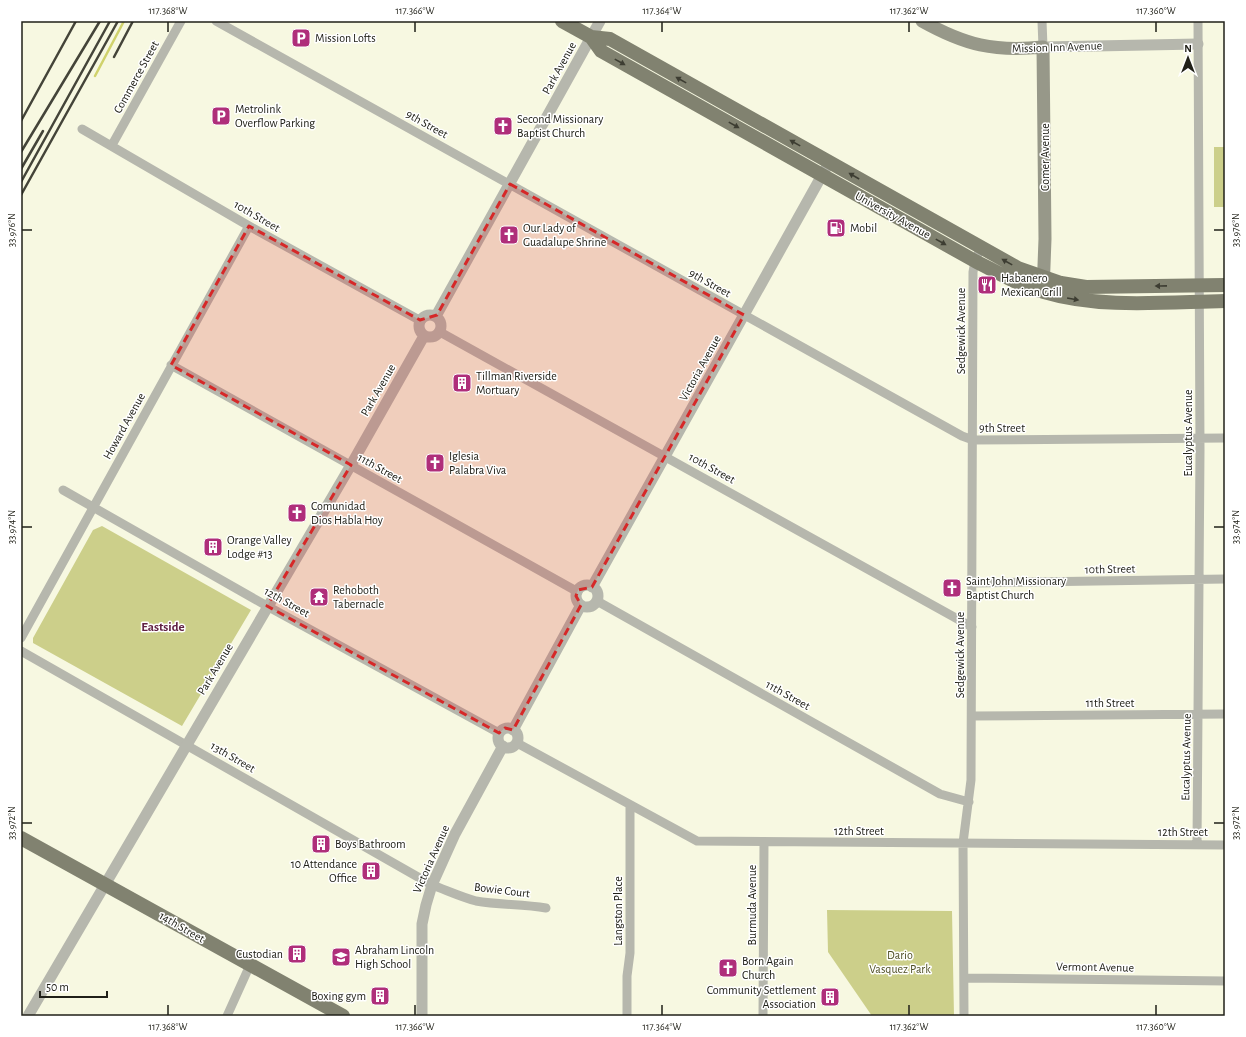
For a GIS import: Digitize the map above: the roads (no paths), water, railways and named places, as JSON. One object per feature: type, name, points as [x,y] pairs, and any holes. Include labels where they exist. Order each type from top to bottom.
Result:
[{"type":"main road","name":"University Avenue","points":[[562,21],[591,37],[610,40],[1018,268],[1044,278],[1086,286],[1225,285]]},
{"type":"main road","name":"Mission Inn Avenue","points":[[922,21],[949,36],[987,47],[1043,47]]},
{"type":"main road","name":"University Avenue","points":[[591,37],[601,51],[975,261],[1018,283],[1042,292],[1080,300],[1105,302],[1225,301]]},
{"type":"main road","name":"Comer Avenue","points":[[1042,292],[1044,278],[1045,180],[1043,47]]},
{"type":"main road","name":"14th Street","points":[[21,838],[105,883],[343,1016]]},
{"type":"street","name":"Commerce Street","points":[[112,145],[181,21]]},
{"type":"street","name":"9th Street","points":[[216,21],[955,432],[973,440],[1225,438]]},
{"type":"street","name":"Park Avenue","points":[[436,316],[600,21]]},
{"type":"street","name":"Comer Avenue","points":[[1042,21],[1043,47]]},
{"type":"street","name":"Eucalyptus Avenue","points":[[1197,844],[1200,439],[1198,21]]},
{"type":"street","name":"Mission Inn Avenue","points":[[1043,47],[1198,44]]},
{"type":"street","name":"10th Street","points":[[82,129],[112,145],[249,226],[421,321]]},
{"type":"street","name":"Victoria Avenue","points":[[592,587],[829,162]]},
{"type":"street","name":"Howard Avenue","points":[[21,638],[249,226]]},
{"type":"street","name":"Sedgewick Avenue","points":[[964,1016],[963,843],[969,802],[972,716],[973,280],[975,261],[980,247]]},
{"type":"street","points":[[428,315],[436,316],[441,324],[440,332],[434,336],[424,336],[420,329],[421,321],[428,315]]},
{"type":"street","name":"10th Street","points":[[440,332],[972,627]]},
{"type":"street","name":"Park Avenue","points":[[28,1016],[186,744],[351,465],[424,336]]},
{"type":"street","name":"11th Street","points":[[171,365],[578,592]]},
{"type":"street","name":"12th Street","points":[[63,490],[267,606],[499,733]]},
{"type":"street","name":"10th Street","points":[[972,583],[1225,579]]},
{"type":"street","points":[[584,586],[592,587],[598,594],[597,602],[588,607],[581,605],[577,600],[578,592],[584,586]]},
{"type":"street","name":"11th Street","points":[[597,602],[940,794],[969,802]]},
{"type":"street","points":[[513,730],[581,605]]},
{"type":"street","name":"13th Street","points":[[21,651],[432,885]]},
{"type":"street","name":"11th Street","points":[[972,716],[1225,714]]},
{"type":"street","points":[[505,728],[513,730],[517,734],[517,743],[511,748],[503,746],[498,740],[499,733],[505,728]]},
{"type":"street","name":"12th Street","points":[[517,743],[697,841],[1225,845]]},
{"type":"street","name":"Victoria Avenue","points":[[422,1016],[422,924],[432,885],[455,834],[503,746]]},
{"type":"street","name":"Langston Place","points":[[627,1016],[627,976],[630,953],[630,805]]},
{"type":"street","name":"Burmuda Avenue","points":[[763,1016],[764,842]]},
{"type":"street","name":"Bowie Court","points":[[432,885],[475,900],[495,903],[522,904],[546,908]]},
{"type":"street","points":[[227,1016],[250,965]]},
{"type":"street","name":"Vermont Avenue","points":[[964,978],[1225,981]]},
{"type":"waterway","points":[[95,76],[124,21]]},
{"type":"railway","points":[[21,121],[76,21]]},
{"type":"railway","points":[[21,152],[100,21]]},
{"type":"railway","points":[[21,182],[110,21]]},
{"type":"railway","points":[[21,195],[118,21]]},
{"type":"railway","points":[[114,57],[133,21]]},
{"type":"railway","points":[[21,169],[43,131]]},
{"type":"place","name":"Mission Lofts","points":[[301,38]]},
{"type":"place","name":"Metrolink Overflow Parking","points":[[221,116]]},
{"type":"place","name":"Second Missionary Baptist Church","points":[[503,126]]},
{"type":"place","name":"Mobil","points":[[836,228]]},
{"type":"place","name":"Our Lady of Guadalupe Shrine","points":[[509,235]]},
{"type":"place","name":"Habanero Mexican Grill","points":[[987,285]]},
{"type":"place","name":"Tillman Riverside Mortuary","points":[[462,383]]},
{"type":"place","name":"Iglesia Palabra Viva","points":[[435,463]]},
{"type":"place","name":"Comunidad Dios Habla Hoy","points":[[297,513]]},
{"type":"place","name":"Orange Valley Lodge #13","points":[[213,547]]},
{"type":"place","name":"Saint John Missionary Baptist Church","points":[[952,588]]},
{"type":"place","name":"Rehoboth Tabernacle","points":[[319,597]]},
{"type":"place","name":"Boys Bathroom","points":[[321,844]]},
{"type":"place","name":"10 Attendance Office","points":[[371,871]]},
{"type":"place","name":"Custodian","points":[[297,954]]},
{"type":"place","name":"Abraham Lincoln High School","points":[[341,957]]},
{"type":"place","name":"Born Again Church","points":[[728,968]]},
{"type":"place","name":"Boxing gym","points":[[380,996]]},
{"type":"place","name":"Community Settlement Association","points":[[830,997]]},
{"type":"district","name":"Eastside","points":[[163,627]]},
{"type":"park label","name":"Dario Vasquez Park","points":[[900,962]]}]
